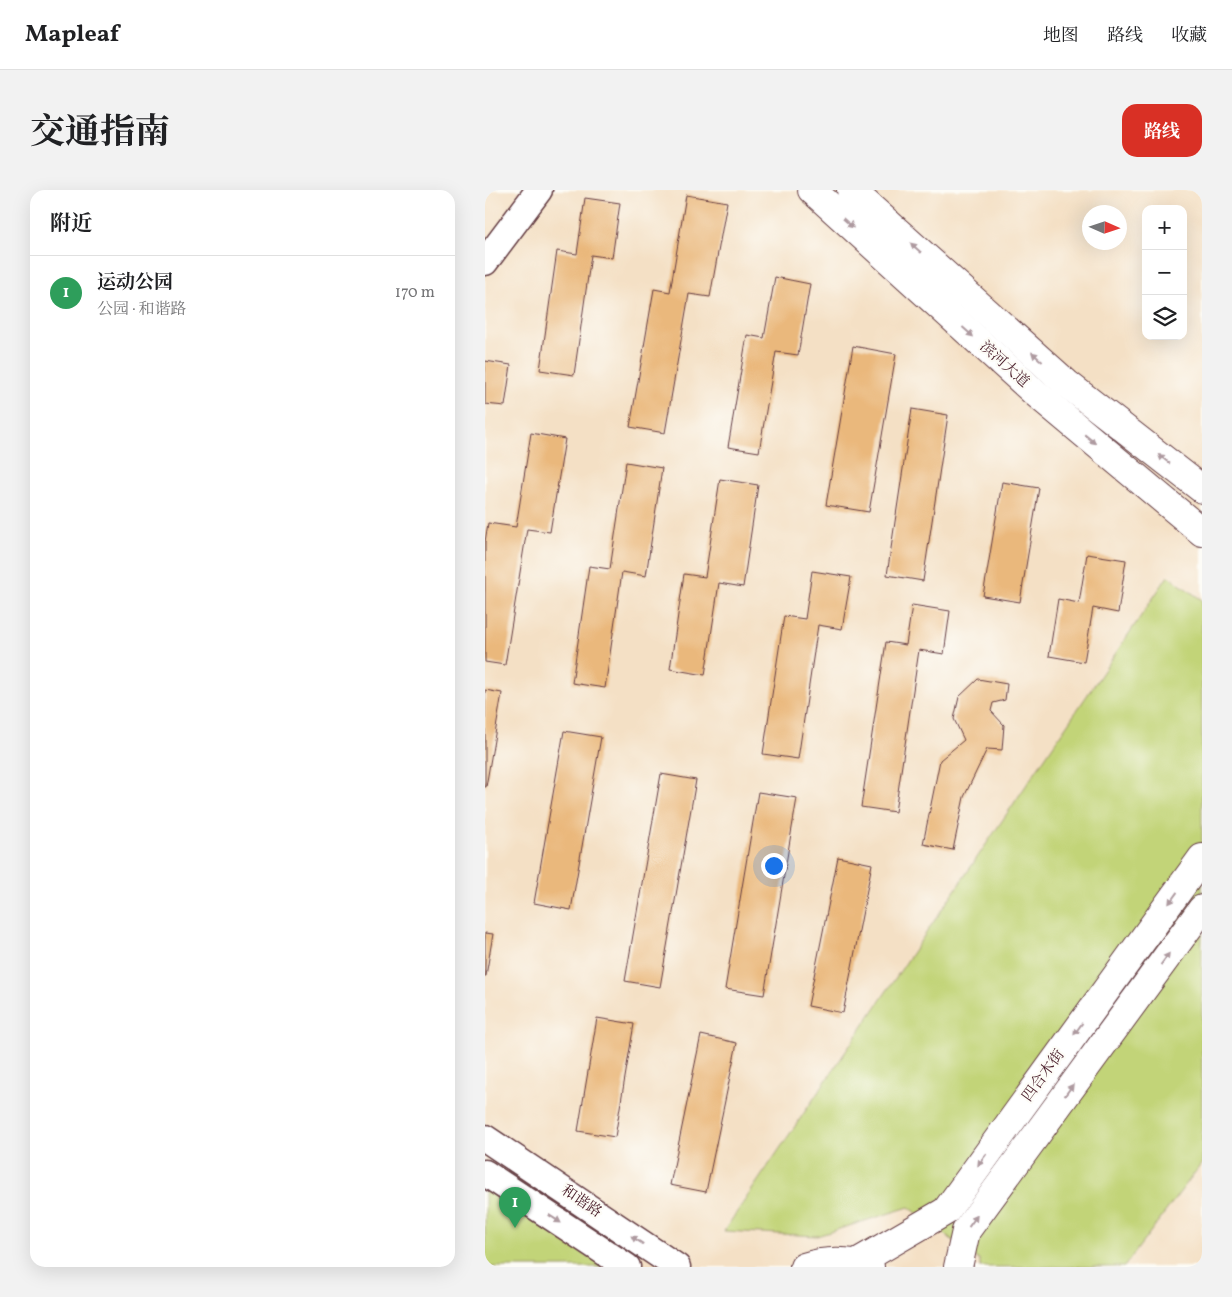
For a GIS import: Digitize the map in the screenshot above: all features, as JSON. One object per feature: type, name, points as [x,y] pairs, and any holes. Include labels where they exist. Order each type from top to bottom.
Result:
[{"type":"main road","name":"滨河大道","points":[[812,190],[1032,390],[1202,532]]},
{"type":"main road","name":"滨河大道","points":[[851,190],[1066,383],[1202,488]]},
{"type":"main road","name":"四合木街","points":[[864,1265],[945,1211],[1202,858]]},
{"type":"main road","name":"四合木街","points":[[958,1267],[966,1231],[1202,909]]},
{"type":"main road","points":[[804,1267],[817,1262],[864,1265]]},
{"type":"street","points":[[485,262],[539,190]]},
{"type":"street","name":"和谐路","points":[[485,1138],[677,1267]]},
{"type":"street","name":"和谐路","points":[[485,1173],[627,1267]]},
{"type":"green space","points":[[1168,576],[1202,600],[1202,1163],[1124,1267],[980,1267],[980,1261],[909,1207],[817,1236],[724,1231]]},
{"type":"green space","points":[[485,1189],[604,1267],[485,1267]]},
{"type":"building","points":[[686,195],[727,202],[710,297],[689,294],[665,433],[630,427],[654,289],[670,292]]},
{"type":"building","points":[[585,198],[620,203],[612,258],[591,255],[574,375],[540,370],[557,251],[577,254]]},
{"type":"building","points":[[775,277],[810,284],[798,355],[776,352],[759,452],[728,447],[747,335],[764,338]]},
{"type":"building","points":[[853,346],[896,354],[869,512],[826,505]]},
{"type":"building","points":[[485,361],[511,365],[505,406],[485,404]]},
{"type":"building","points":[[912,409],[948,415],[923,581],[887,575]]},
{"type":"building","points":[[531,433],[565,439],[550,532],[527,529],[505,665],[485,662],[485,542],[488,523],[516,527]]},
{"type":"building","points":[[626,462],[662,468],[646,576],[622,572],[605,688],[572,683],[589,566],[610,569]]},
{"type":"building","points":[[720,479],[758,485],[743,587],[719,583],[705,675],[670,669],[684,574],[705,577]]},
{"type":"building","points":[[1002,482],[1039,488],[1020,602],[983,596]]},
{"type":"building","points":[[1087,554],[1126,560],[1118,613],[1093,608],[1084,662],[1049,656],[1058,599],[1079,603]]},
{"type":"building","points":[[812,571],[851,577],[842,629],[818,625],[798,759],[763,754],[784,616],[805,619]]},
{"type":"building","points":[[912,605],[950,611],[944,654],[919,650],[895,812],[861,807],[886,642],[906,645]]},
{"type":"building","points":[[978,679],[1007,684],[1005,700],[993,703],[991,711],[1004,725],[1002,750],[987,749],[964,797],[953,850],[923,844],[940,760],[964,740],[954,719],[959,697]]},
{"type":"building","points":[[485,690],[502,693],[486,787],[485,787]]},
{"type":"building","points":[[564,731],[601,737],[571,910],[534,903]]},
{"type":"building","points":[[661,774],[696,780],[660,987],[625,981]]},
{"type":"building","points":[[758,792],[797,798],[764,995],[725,989]]},
{"type":"building","points":[[838,857],[872,864],[843,1013],[808,1006]]},
{"type":"building","points":[[485,933],[493,934],[486,976],[485,976]]},
{"type":"building","points":[[597,1018],[634,1024],[615,1137],[578,1131]]},
{"type":"building","points":[[701,1035],[737,1043],[706,1192],[670,1185]]},
{"type":"place","name":"运动公园","points":[[515,1228]]}]
